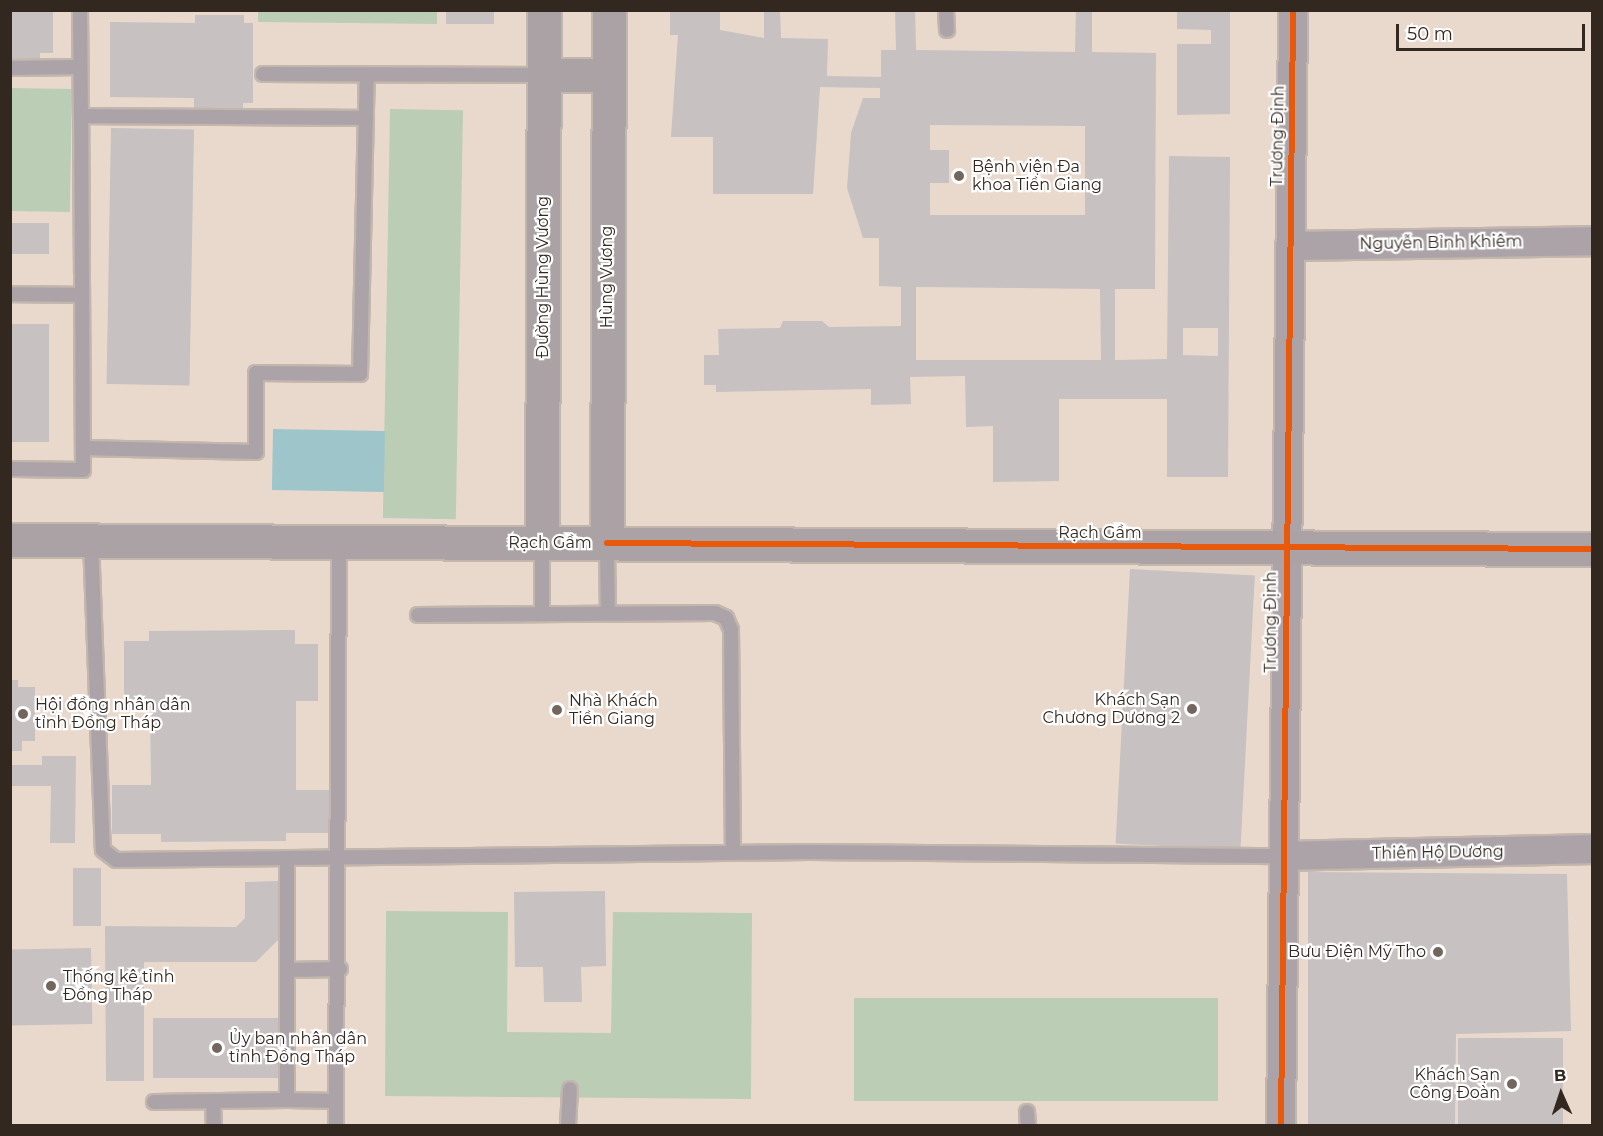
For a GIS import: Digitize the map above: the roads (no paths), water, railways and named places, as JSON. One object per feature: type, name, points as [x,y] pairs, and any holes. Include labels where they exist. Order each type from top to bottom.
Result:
[{"type":"main road","name":"Đường Hùng Vương","points":[[542,543],[544,10]]},
{"type":"main road","name":"Hùng Vương","points":[[607,543],[609,10]]},
{"type":"main road","points":[[544,75],[609,75]]},
{"type":"main road","name":"Rạch Gầm","points":[[10,540],[1593,549]]},
{"type":"street","name":"Trương Định","points":[[1281,1125],[1285,548],[1293,10]]},
{"type":"street","name":"Nguyễn Bỉnh Khiêm","points":[[1290,246],[1593,242]]},
{"type":"street","name":"Thiên Hộ Dương","points":[[1283,856],[1593,849]]},
{"type":"lane","points":[[13,469],[83,470],[80,10]]},
{"type":"lane","points":[[946,10],[947,30]]},
{"type":"lane","points":[[10,68],[80,68]]},
{"type":"lane","points":[[263,74],[544,75]]},
{"type":"lane","points":[[83,448],[256,452],[256,373],[360,374],[367,75]]},
{"type":"lane","points":[[81,116],[366,118]]},
{"type":"lane","points":[[10,294],[82,295]]},
{"type":"lane","points":[[91,541],[106,856],[339,858],[733,853],[1283,856]]},
{"type":"lane","points":[[336,1125],[340,969],[339,542]]},
{"type":"lane","points":[[542,543],[542,614]]},
{"type":"lane","points":[[607,543],[608,614]]},
{"type":"lane","points":[[418,615],[715,613],[726,618],[730,630],[733,853]]},
{"type":"lane","points":[[287,858],[287,1100]]},
{"type":"lane","points":[[288,970],[340,969]]},
{"type":"lane","points":[[568,1125],[570,1089]]},
{"type":"lane","points":[[213,1101],[214,1125]]},
{"type":"lane","points":[[154,1102],[336,1101]]},
{"type":"water","points":[[273,429],[385,431],[384,492],[272,490]]},
{"type":"place","name":"Bệnh viện Đa khoa Tiền Giang","points":[[959,176]]},
{"type":"place","name":"Khách Sạn Chương Dương 2","points":[[1192,709]]},
{"type":"place","name":"Nhà Khách Tiền Giang","points":[[557,710]]},
{"type":"place","name":"Hội đồng nhân dân tỉnh Đồng Tháp","points":[[23,714]]},
{"type":"place","name":"Bưu Điện Mỹ Tho","points":[[1438,952]]},
{"type":"place","name":"Thống kê tỉnh Đồng Tháp","points":[[51,986]]},
{"type":"place","name":"Ủy ban nhân dân tỉnh Đồng Tháp","points":[[217,1048]]},
{"type":"place","name":"Khách Sạn Công Đoàn","points":[[1512,1084]]}]
